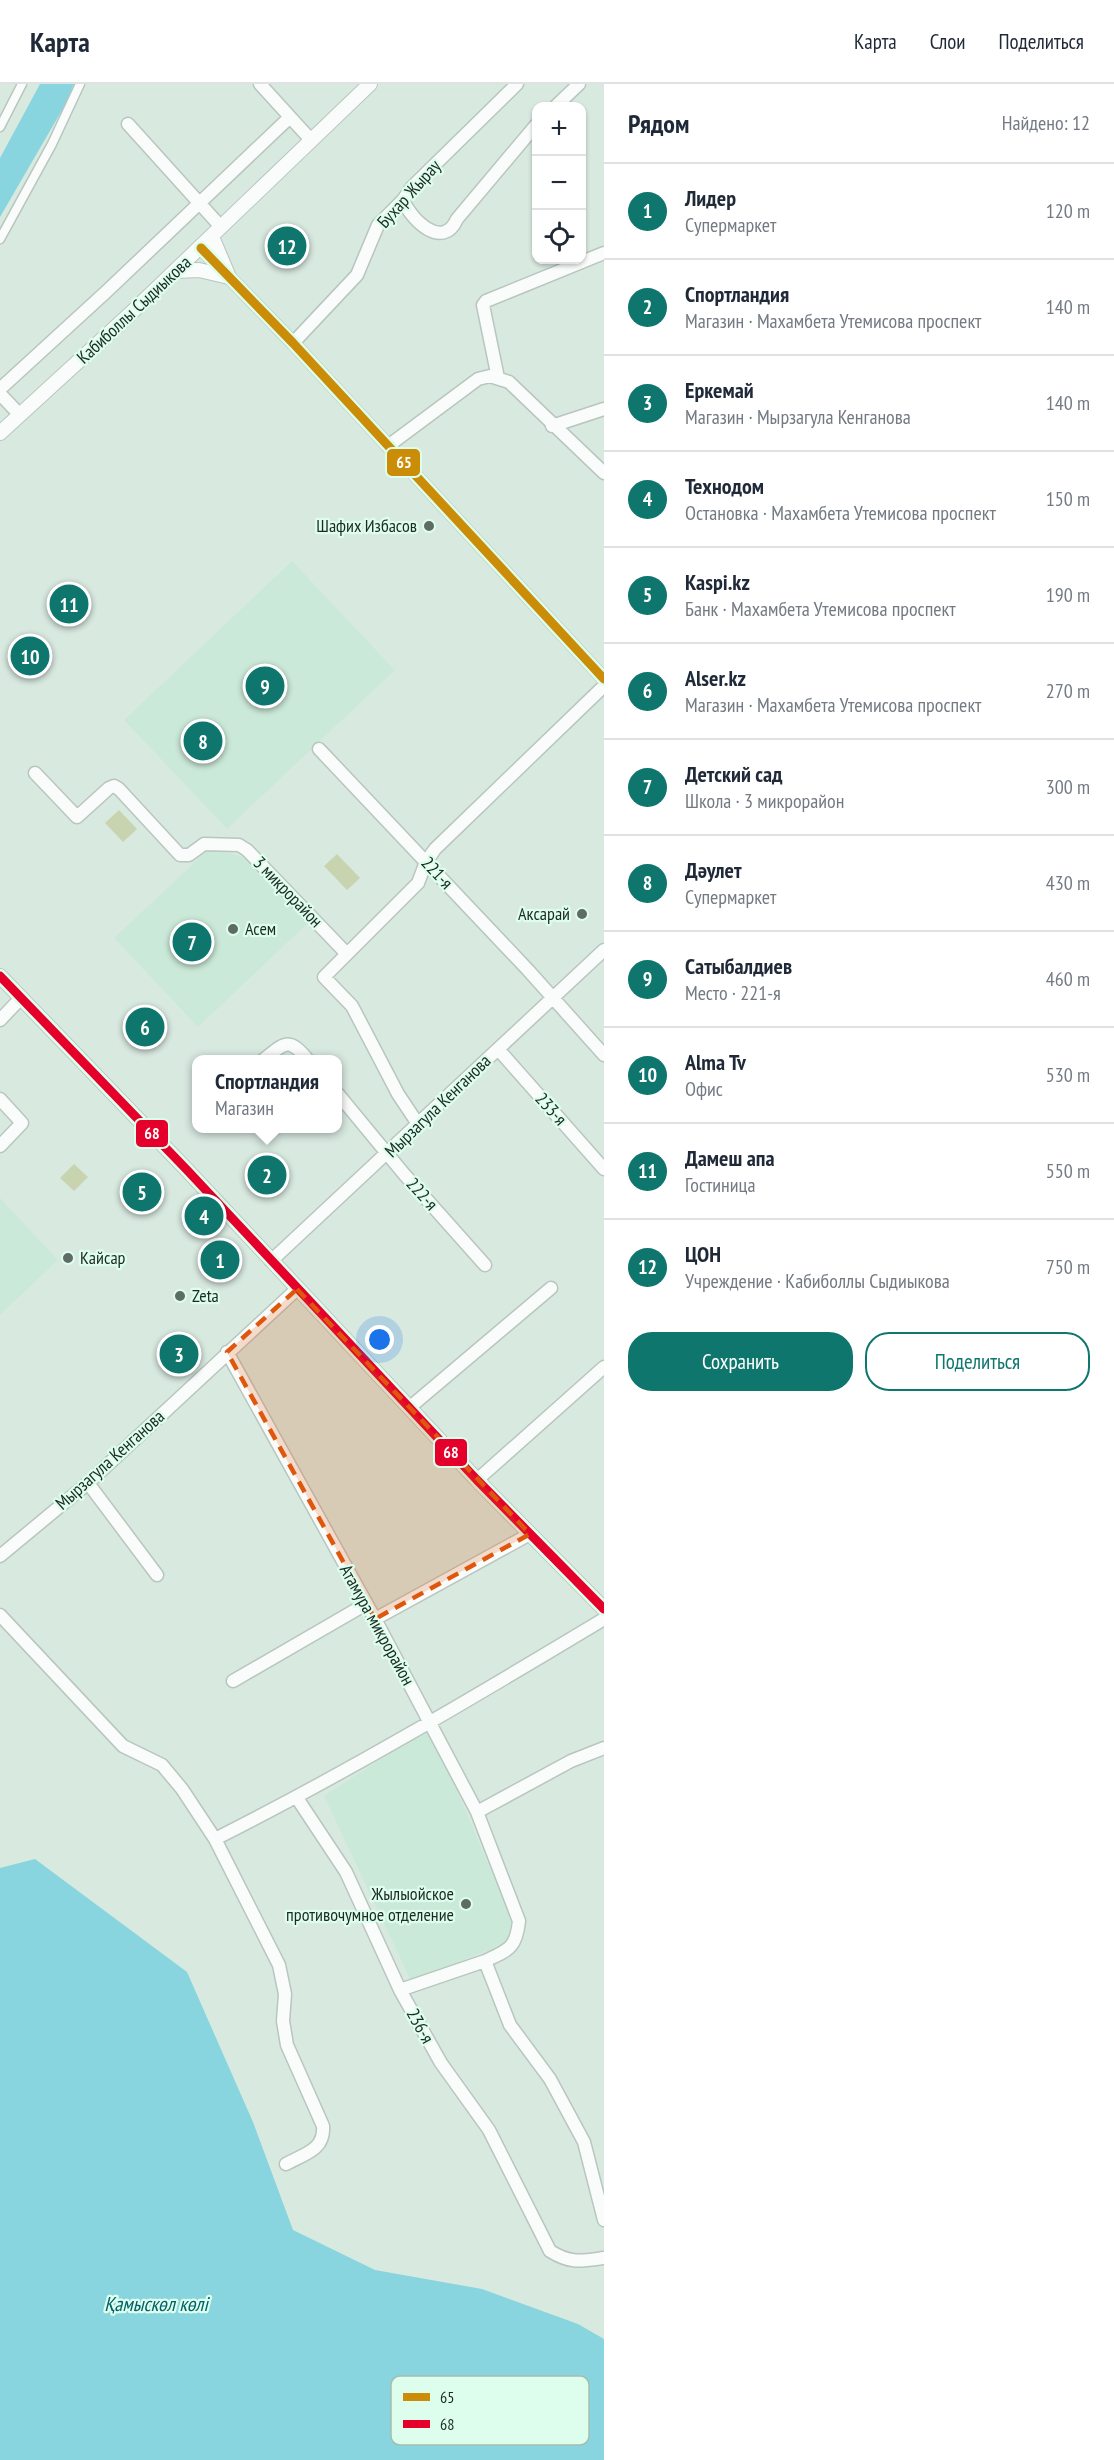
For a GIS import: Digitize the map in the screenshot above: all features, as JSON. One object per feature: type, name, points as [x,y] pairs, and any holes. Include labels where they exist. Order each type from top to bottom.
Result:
[{"type":"street","points":[[0,127],[22,84]]},
{"type":"street","points":[[0,239],[52,144],[80,84]]},
{"type":"street","points":[[260,84],[311,140]]},
{"type":"street","name":"Кабиболлы Сыдиыкова","points":[[0,433],[201,248],[369,84]]},
{"type":"street","name":"Бухар Жырау","points":[[293,343],[357,274],[378,225],[517,84]]},
{"type":"street","points":[[560,102],[579,84]]},
{"type":"street","points":[[0,388],[107,291],[290,117]]},
{"type":"street","points":[[128,124],[199,202],[217,232],[229,277]]},
{"type":"street","points":[[403,200],[405,206],[428,231],[439,234],[446,232],[453,227],[457,219],[532,131]]},
{"type":"street","points":[[201,248],[293,343],[604,679]]},
{"type":"street","points":[[498,378],[483,305],[486,301],[604,253]]},
{"type":"street","points":[[176,271],[200,270],[229,277]]},
{"type":"street","points":[[388,446],[478,379],[490,376],[509,382],[552,426],[604,473]]},
{"type":"street","points":[[0,394],[20,416]]},
{"type":"street","points":[[552,426],[604,409]]},
{"type":"street","points":[[418,1124],[398,1094],[352,1006],[324,977],[418,883],[426,862],[435,849],[604,686]]},
{"type":"street","name":"221-я","points":[[319,749],[604,1055]]},
{"type":"street","name":"3 микрорайон","points":[[35,772],[77,817],[114,786],[180,855],[189,855],[204,844],[239,845],[247,850],[346,953]]},
{"type":"street","name":"Мырзагула Кенганова","points":[[271,1261],[604,950]]},
{"type":"street","points":[[0,976],[187,1170],[477,1480],[604,1609]]},
{"type":"street","points":[[0,1020],[21,998]]},
{"type":"street","points":[[268,1055],[283,1044],[290,1043],[298,1047],[305,1055]]},
{"type":"street","name":"233-я","points":[[498,1049],[604,1169]]},
{"type":"street","points":[[0,1099],[22,1123],[4,1142]]},
{"type":"street","name":"222-я","points":[[342,1099],[404,1174],[485,1265]]},
{"type":"street","points":[[409,1408],[551,1288]]},
{"type":"street","name":"Мырзагула Кенганова","points":[[0,1556],[87,1483],[297,1289]]},
{"type":"street","name":"Атамура микрорайон","points":[[227,1352],[375,1619],[477,1812],[519,1922],[518,1938],[508,1950],[485,1961]]},
{"type":"street","points":[[477,1480],[602,1374]]},
{"type":"street","points":[[87,1483],[157,1575]]},
{"type":"street","points":[[375,1619],[530,1534]]},
{"type":"street","points":[[232,1681],[366,1604]]},
{"type":"street","points":[[0,1615],[123,1746],[162,1766],[182,1789],[215,1839],[279,1965],[285,1994],[283,2021],[287,2045],[323,2126],[324,2137],[319,2146],[286,2164]]},
{"type":"street","points":[[215,1839],[297,1798],[431,1723],[604,1619]]},
{"type":"street","points":[[477,1812],[571,1761],[604,1748]]},
{"type":"street","name":"236-я","points":[[297,1798],[346,1872],[400,1990],[441,2063],[489,2130],[550,2251],[563,2259],[575,2262],[604,2258]]},
{"type":"street","points":[[400,1990],[485,1961],[510,2025],[550,2079],[584,2142],[604,2220]]},
{"type":"highlighted area","points":[[297,1289],[530,1534],[375,1619],[227,1352]]},
{"type":"shaded area","points":[[292,561],[395,670],[227,829],[124,720]]},
{"type":"shaded area","points":[[119,810],[137,829],[123,842],[105,823]]},
{"type":"shaded area","points":[[210,848],[247,858],[308,923],[198,1027],[114,938]]},
{"type":"shaded area","points":[[337,854],[360,878],[347,890],[324,866]]},
{"type":"shaded area","points":[[74,1164],[88,1177],[74,1191],[60,1178]]},
{"type":"shaded area","points":[[0,1198],[58,1260],[0,1315]]},
{"type":"shaded area","points":[[430,1727],[512,1920],[506,1943],[411,1981],[324,1796]]},
{"type":"water","points":[[40,84],[74,84],[65,105],[0,217],[0,158]]},
{"type":"water","name":"Қамыскөл көлі","points":[[35,1859],[187,1972],[253,2122],[293,2230],[375,2270],[482,2289],[578,2324],[604,2339],[604,2460],[0,2460],[0,1868]]},
{"type":"transit line","name":"65","points":[[201,248],[293,343],[604,679]]},
{"type":"transit line","name":"68","points":[[0,976],[187,1170],[477,1480],[604,1609]]},
{"type":"place","name":"ЦОН","points":[[287,246]]},
{"type":"place","name":"Шафих Избасов","points":[[429,526]]},
{"type":"place","name":"Дамеш апа","points":[[69,604]]},
{"type":"place","name":"Alma Tv","points":[[30,656]]},
{"type":"place","name":"Сатыбалдиев","points":[[265,686]]},
{"type":"place","name":"Дәулет","points":[[203,741]]},
{"type":"place","name":"Аксарай","points":[[582,914]]},
{"type":"place","name":"Асем","points":[[233,929]]},
{"type":"place","name":"Детский сад","points":[[192,942]]},
{"type":"place","name":"Alser.kz","points":[[145,1027]]},
{"type":"place","name":"Спортландия","points":[[267,1175]]},
{"type":"place","name":"Kaspi.kz","points":[[142,1192]]},
{"type":"place","name":"Технодом","points":[[204,1216]]},
{"type":"place","name":"Кайсар","points":[[68,1258]]},
{"type":"place","name":"Лидер","points":[[220,1260]]},
{"type":"place","name":"Zeta","points":[[180,1296]]},
{"type":"place","name":"Еркемай","points":[[179,1354]]},
{"type":"place","name":"Жылыойское противочумное отделение","points":[[466,1904]]}]
